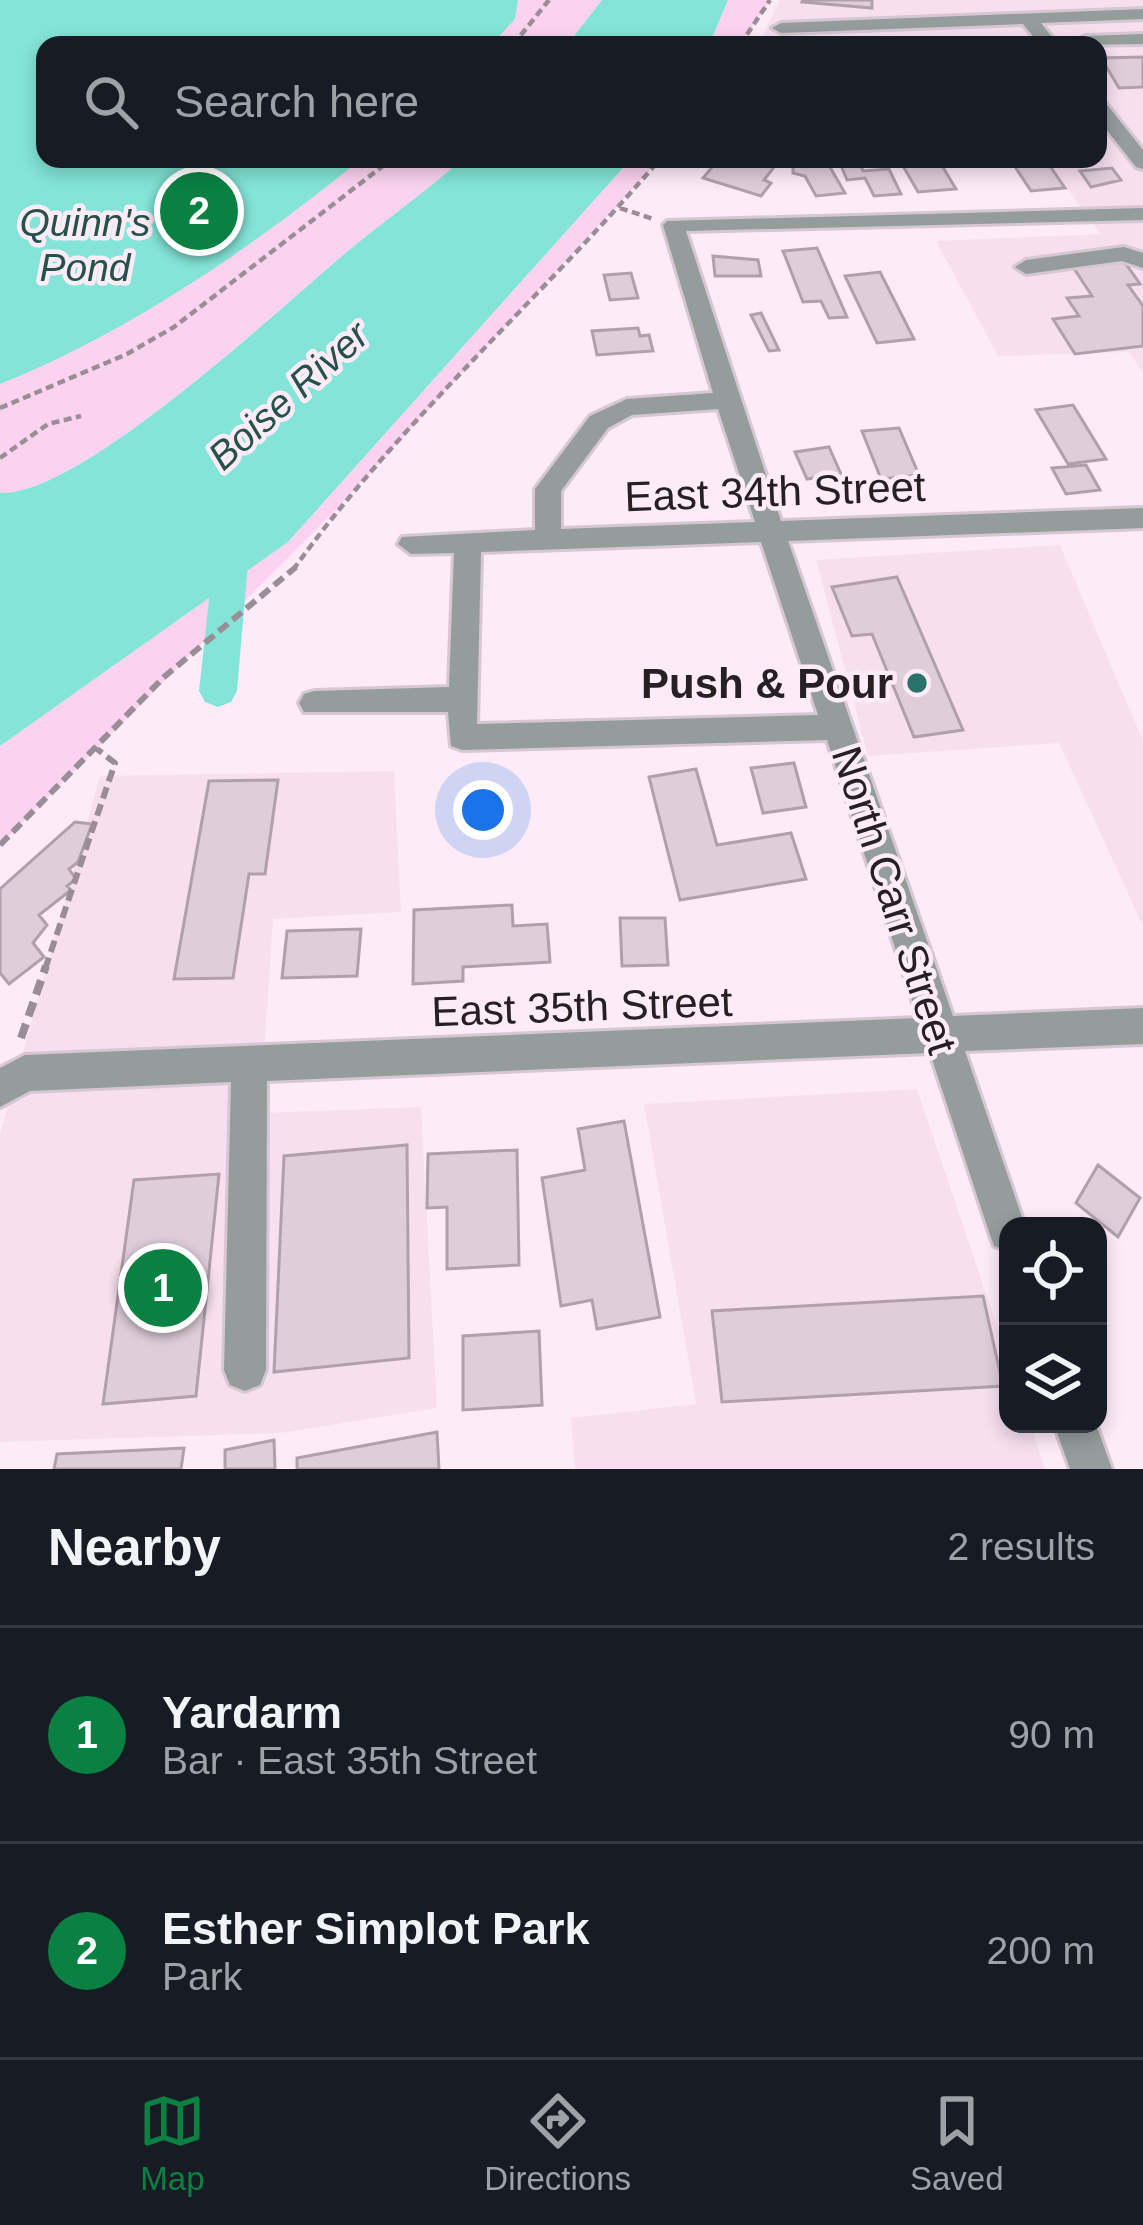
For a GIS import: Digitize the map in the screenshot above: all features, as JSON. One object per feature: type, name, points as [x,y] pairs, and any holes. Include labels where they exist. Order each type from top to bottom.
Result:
[{"type":"street","points":[[920,1],[920,24],[927,36]]},
{"type":"street","points":[[781,28],[1143,14]]},
{"type":"street","points":[[1026,16],[1042,36]]},
{"type":"street","points":[[1107,40],[1143,39]]},
{"type":"street","points":[[1107,117],[1143,163]]},
{"type":"street","name":"North Carr Street","points":[[1003,1217],[727,400],[674,225],[1143,214]]},
{"type":"street","points":[[1026,267],[1124,254],[1143,261]]},
{"type":"street","points":[[548,542],[548,489],[599,422],[627,407],[727,400]]},
{"type":"street","name":"East 34th Street","points":[[411,544],[1143,518]]},
{"type":"street","points":[[468,544],[462,737],[839,728]]},
{"type":"street","points":[[314,704],[463,699]]},
{"type":"street","name":"East 35th Street","points":[[13,1081],[249,1065],[1143,1026]]},
{"type":"street","points":[[245,1370],[249,1065]]},
{"type":"street","points":[[1079,1433],[1091,1469]]},
{"type":"path","points":[[520,36],[549,0]]},
{"type":"path","points":[[0,408],[127,354],[174,327],[380,168]]},
{"type":"path","points":[[0,845],[179,663],[259,604],[297,568],[345,498],[588,244],[652,168]]},
{"type":"path","points":[[0,458],[48,424],[81,416]]},
{"type":"path","points":[[13,1081],[19,1044],[115,764],[97,749]]},
{"type":"shaded area","name":"Quinn's Pond","points":[[0,0],[602,0],[574,36],[36,36],[36,168],[452,168],[128,433],[35,486],[0,493]]},
{"type":"shaded area","points":[[728,0],[770,0],[746,36],[713,36]]},
{"type":"shaded area","points":[[780,0],[1143,0],[1143,373],[1129,352],[998,356],[936,241],[1101,234],[1052,168],[1107,168],[1107,36],[762,36]]},
{"type":"shaded area","points":[[623,168],[652,168],[330,516],[0,845],[0,746],[288,542]]},
{"type":"shaded area","points":[[1060,545],[1143,741],[1143,926],[1059,743],[868,756],[816,560]]},
{"type":"shaded area","points":[[394,771],[401,912],[273,919],[260,1113],[421,1107],[437,1408],[280,1433],[0,1442],[0,1134],[100,776]]},
{"type":"shaded area","points":[[917,1089],[999,1332],[999,1433],[1033,1433],[1045,1469],[575,1469],[571,1418],[696,1404],[644,1104]]},
{"type":"water","name":"Quinn's Pond","points":[[0,0],[518,0],[515,19],[499,36],[36,36],[36,168],[350,168],[278,224],[142,314],[0,384]]},
{"type":"water","points":[[602,0],[728,0],[713,36],[574,36]]},
{"type":"water","name":"Boise River","points":[[452,168],[623,168],[288,542],[0,746],[0,493],[35,486],[128,433]]},
{"type":"building","points":[[803,0],[872,0],[872,8],[802,2]]},
{"type":"building","points":[[1143,57],[1143,87],[1119,88],[1107,68],[1107,58]]},
{"type":"building","points":[[711,168],[773,168],[764,180],[771,183],[761,196],[703,178]]},
{"type":"building","points":[[793,168],[830,168],[845,193],[816,196],[805,176],[793,173]]},
{"type":"building","points":[[842,168],[889,169],[901,194],[874,196],[865,178],[847,180]]},
{"type":"building","points":[[904,168],[943,168],[956,189],[918,192]]},
{"type":"building","points":[[1016,168],[1051,168],[1065,188],[1031,191]]},
{"type":"building","points":[[1112,168],[1121,180],[1091,187],[1080,171]]},
{"type":"building","points":[[817,248],[847,317],[829,318],[821,301],[803,302],[783,251]]},
{"type":"building","points":[[713,256],[758,260],[761,276],[715,276]]},
{"type":"building","points":[[1124,261],[1140,284],[1128,285],[1143,306],[1143,346],[1075,354],[1053,319],[1079,316],[1067,298],[1092,296],[1073,267]]},
{"type":"building","points":[[880,272],[914,339],[877,343],[845,276]]},
{"type":"building","points":[[631,273],[638,298],[610,300],[604,275]]},
{"type":"building","points":[[761,313],[779,350],[769,351],[751,315]]},
{"type":"building","points":[[638,328],[640,336],[649,335],[653,351],[597,355],[592,331]]},
{"type":"building","points":[[1073,405],[1106,459],[1068,464],[1036,410]]},
{"type":"building","points":[[899,428],[919,475],[881,479],[862,431]]},
{"type":"building","points":[[829,447],[841,474],[807,479],[795,452]]},
{"type":"building","points":[[1086,465],[1100,490],[1066,494],[1052,468]]},
{"type":"building","name":"Push & Pour","points":[[897,577],[963,730],[914,737],[872,634],[852,636],[832,587]]},
{"type":"building","points":[[794,763],[806,807],[763,813],[751,768]]},
{"type":"building","points":[[696,769],[717,845],[791,833],[806,879],[680,900],[649,777]]},
{"type":"building","points":[[278,780],[265,874],[249,874],[233,978],[174,979],[209,781]]},
{"type":"building","points":[[75,822],[92,824],[78,862],[69,869],[76,879],[67,886],[71,890],[39,915],[47,925],[33,943],[44,957],[9,984],[0,973],[0,889]]},
{"type":"building","points":[[512,905],[513,926],[547,924],[550,962],[463,967],[463,981],[413,984],[414,910]]},
{"type":"building","points":[[620,918],[665,918],[668,965],[622,966]]},
{"type":"building","points":[[361,929],[357,976],[282,978],[287,931]]},
{"type":"building","points":[[624,1121],[660,1317],[597,1329],[592,1300],[561,1306],[542,1178],[585,1170],[578,1129]]},
{"type":"building","points":[[407,1145],[409,1358],[274,1372],[284,1156]]},
{"type":"building","points":[[517,1150],[519,1265],[447,1269],[447,1207],[427,1208],[428,1154]]},
{"type":"building","points":[[1098,1165],[1140,1198],[1118,1237],[1107,1228],[1107,1217],[1093,1217],[1076,1203]]},
{"type":"building","points":[[219,1174],[196,1396],[103,1404],[134,1180]]},
{"type":"building","points":[[983,1296],[999,1386],[722,1402],[712,1311]]},
{"type":"building","points":[[539,1331],[542,1405],[463,1410],[463,1336]]},
{"type":"building","points":[[437,1432],[439,1469],[297,1469],[297,1458]]},
{"type":"building","points":[[274,1440],[275,1469],[225,1469],[225,1450]]},
{"type":"building","points":[[184,1448],[181,1469],[54,1469],[57,1454]]},
{"type":"waterway","points":[[218,691],[232,551],[219,535]]},
{"type":"place","name":"Esther Simplot Park","points":[[199,211]]},
{"type":"place","name":"Push & Pour","points":[[917,683]]},
{"type":"place","name":"Yardarm","points":[[163,1288]]}]
